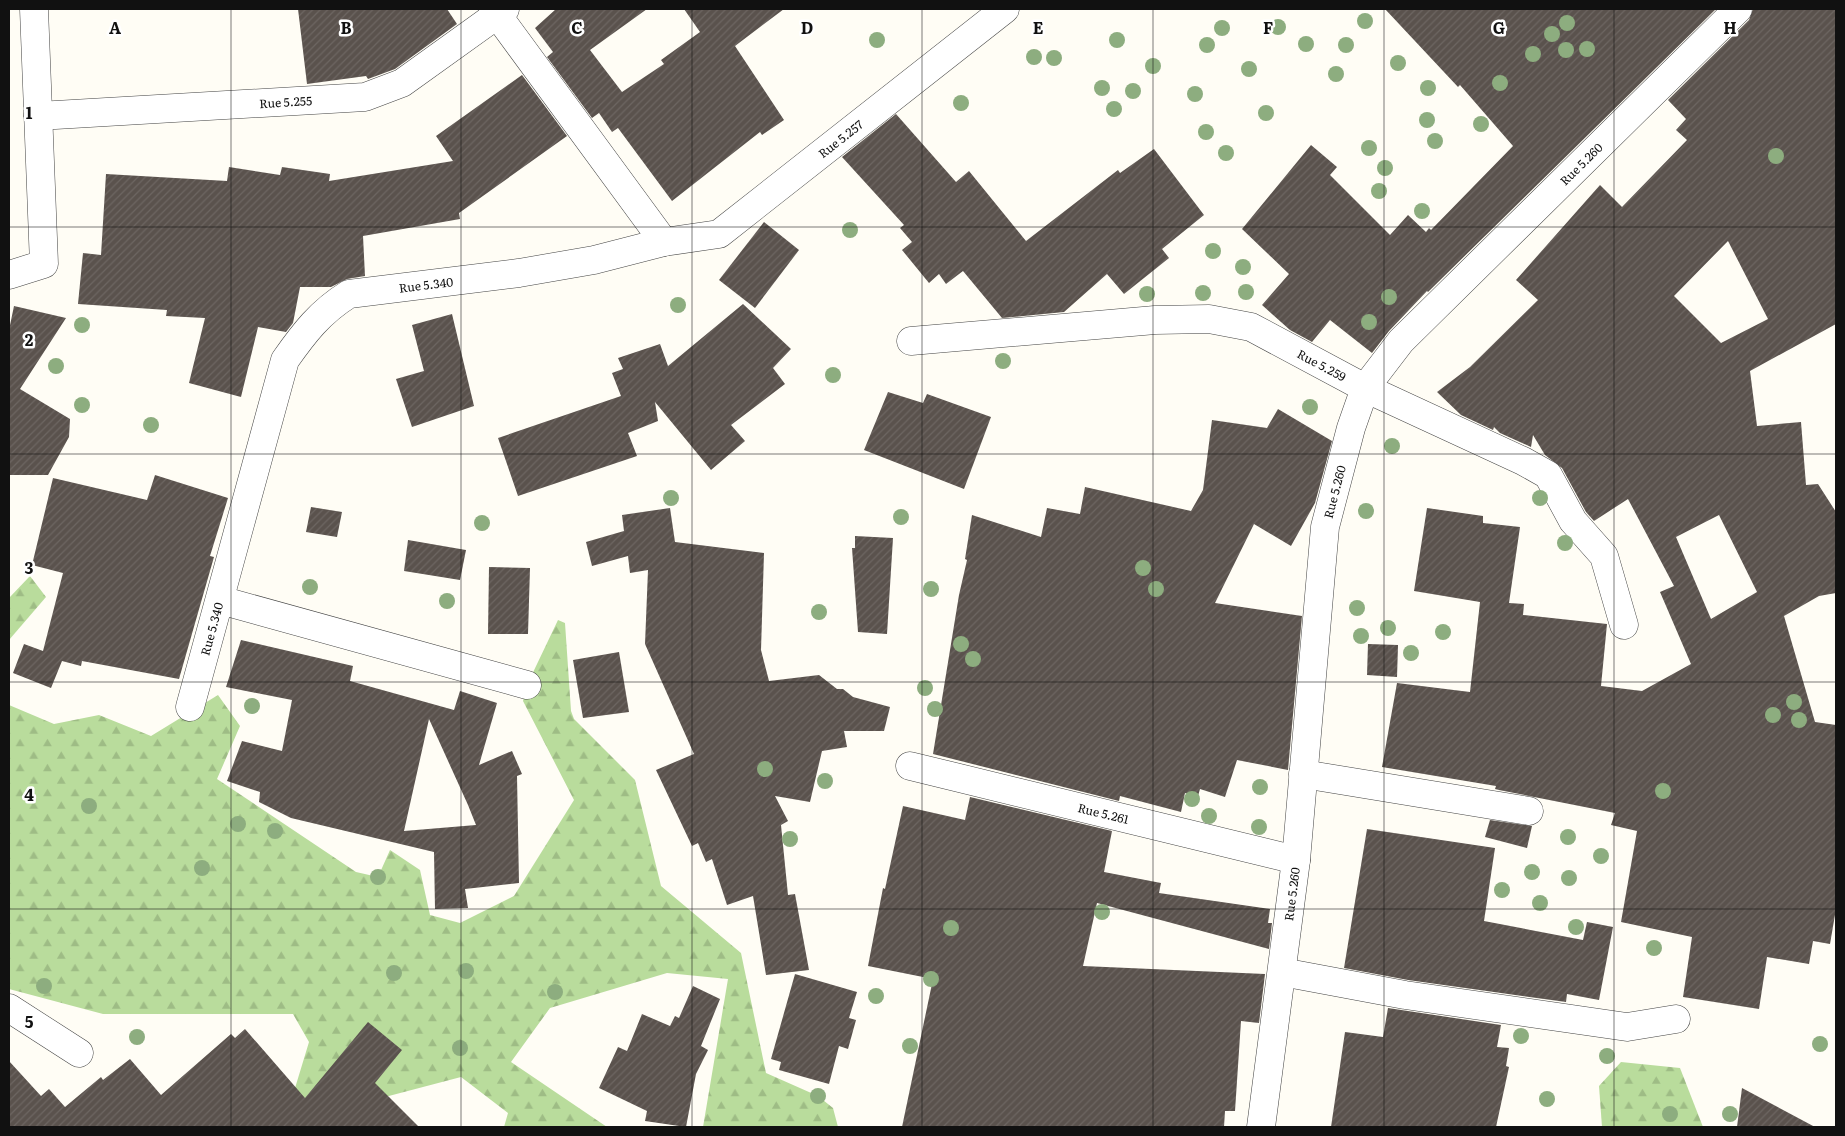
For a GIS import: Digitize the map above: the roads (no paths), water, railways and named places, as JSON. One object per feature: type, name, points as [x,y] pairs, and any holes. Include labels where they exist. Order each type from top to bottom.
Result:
[{"type":"street","points":[[9,275],[44,264],[34,9]]},
{"type":"street","name":"Rue 5.257","points":[[664,242],[719,234],[1005,9]]},
{"type":"street","name":"Rue 5.260","points":[[1261,1127],[1296,860],[1325,527],[1365,388],[1401,341],[1738,9]]},
{"type":"street","points":[[498,11],[664,242]]},
{"type":"street","name":"Rue 5.255","points":[[38,116],[365,97],[402,83],[498,11]]},
{"type":"street","name":"Rue 5.340","points":[[190,707],[285,360],[328,306],[349,294],[519,273],[594,260],[664,242]]},
{"type":"street","name":"Rue 5.259","points":[[911,341],[1155,320],[1209,319],[1251,327],[1365,388],[1523,461],[1548,475],[1573,521],[1604,556],[1624,625]]},
{"type":"street","points":[[220,600],[527,685]]},
{"type":"street","name":"Rue 5.261","points":[[910,766],[1296,860]]},
{"type":"street","points":[[1303,774],[1529,811]]},
{"type":"street","points":[[1282,972],[1405,995],[1627,1027],[1676,1019]]},
{"type":"street","points":[[9,1008],[79,1053]]}]
